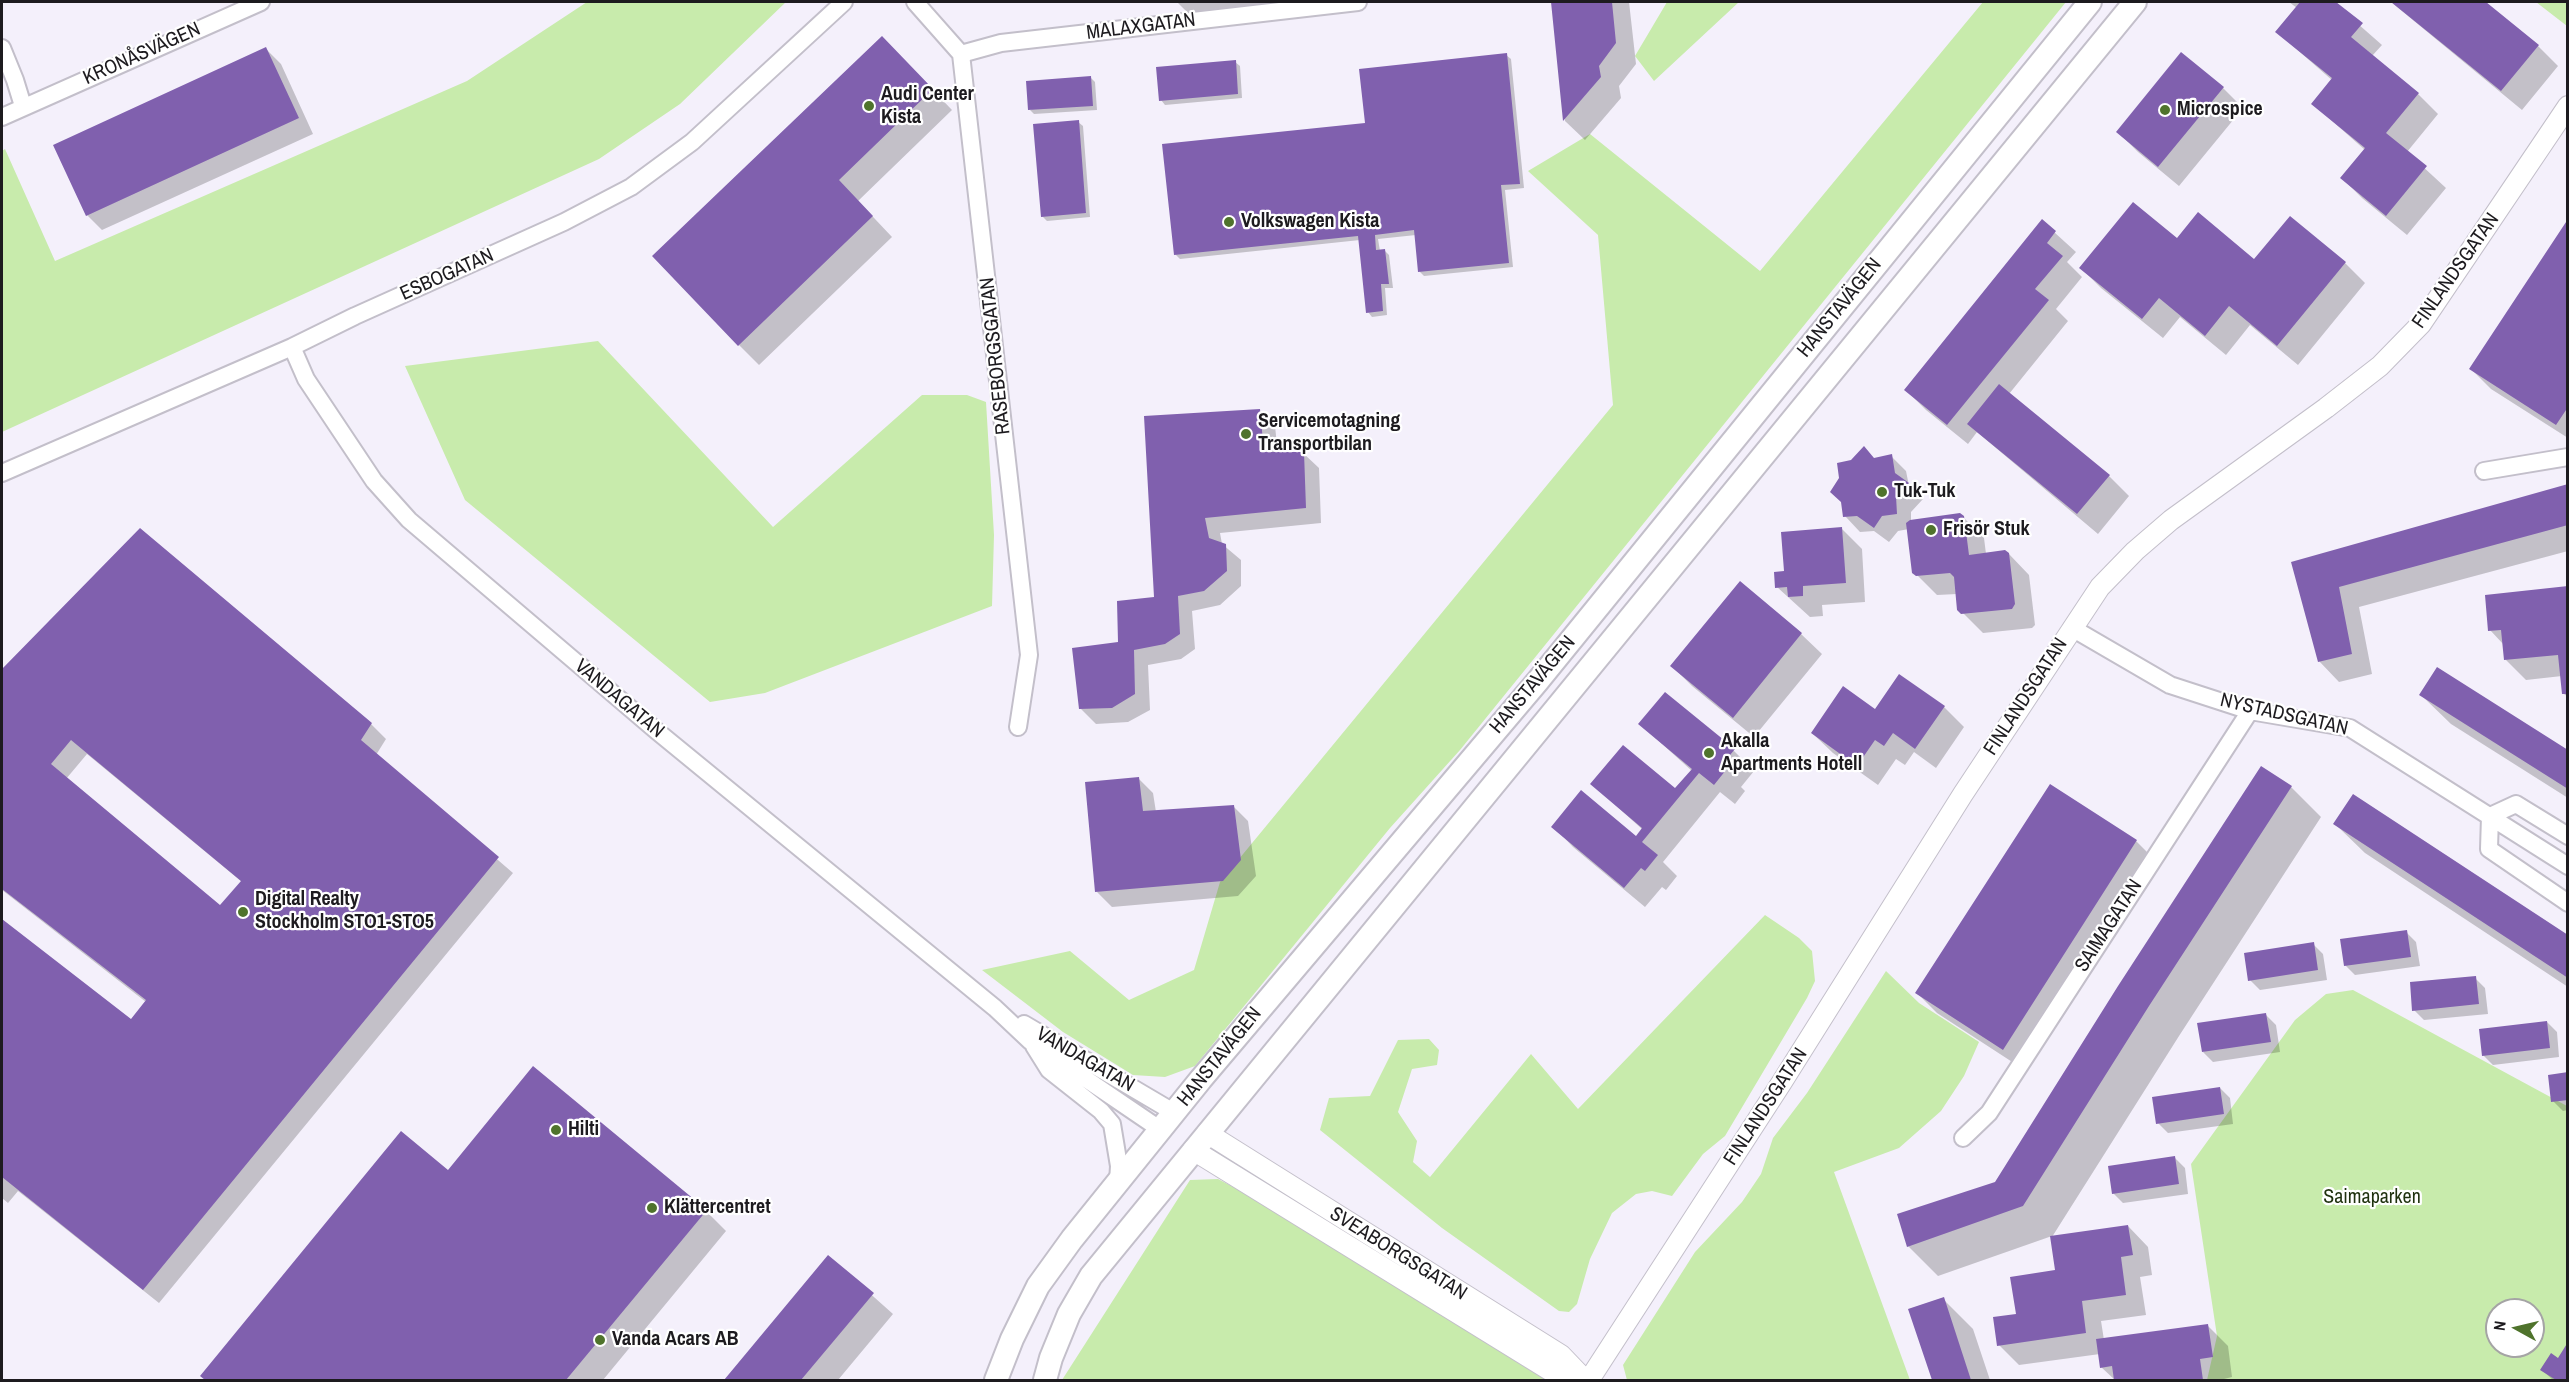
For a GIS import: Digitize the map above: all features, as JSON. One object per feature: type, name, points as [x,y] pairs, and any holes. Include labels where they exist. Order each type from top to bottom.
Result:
[{"type":"main road","name":"HANSTAVÄGEN","points":[[996,1380],[1012,1339],[1038,1286],[1072,1239],[1168,1121],[1537,682],[2090,2]]},
{"type":"main road","name":"HANSTAVÄGEN","points":[[1045,1380],[1051,1358],[1069,1314],[1091,1276],[2135,2]]},
{"type":"main road","points":[[1168,1121],[1200,1141]]},
{"type":"street","name":"KRONÅSVÄGEN","points":[[2,117],[261,2]]},
{"type":"street","name":"ESBOGATAN","points":[[2,473],[292,347],[355,316],[564,222],[631,187],[692,142],[844,2]]},
{"type":"street","points":[[915,2],[962,54]]},
{"type":"street","name":"MALAXGATAN","points":[[962,54],[1001,43],[1358,2]]},
{"type":"street","points":[[2,48],[23,106]]},
{"type":"street","name":"RASEBORGSGATAN","points":[[962,54],[1029,655],[1018,727]]},
{"type":"street","name":"FINLANDSGATAN","points":[[1587,1380],[2100,587],[2134,551],[2171,520],[2380,366],[2421,324],[2568,106]]},
{"type":"street","name":"VANDAGATAN","points":[[292,347],[306,379],[374,481],[409,520],[658,732],[995,1008],[1030,1041],[1168,1121]]},
{"type":"street","points":[[2484,471],[2568,458]]},
{"type":"street","name":"NYSTADSGATAN","points":[[2072,628],[2170,685],[2250,711],[2350,728],[2568,866]]},
{"type":"street","name":"SAIMAGATAN","points":[[1963,1138],[1989,1113],[2250,711]]},
{"type":"street","points":[[2568,836],[2516,804],[2490,816],[2489,849],[2568,903]]},
{"type":"street","name":"VANDAGATAN","points":[[995,1008],[1168,1121]]},
{"type":"street","name":"VANDAGATAN","points":[[1030,1041],[1049,1070],[1101,1111],[1112,1124],[1119,1167],[1118,1182]]},
{"type":"street","name":"SVEABORGSGATAN","points":[[1200,1141],[1556,1374],[1579,1380]]},
{"type":"street","name":"SVEABORGSGATAN","points":[[1200,1141],[1561,1355],[1587,1380]]},
{"type":"green space","points":[[587,2],[786,2],[680,104],[599,159],[2,432],[2,151],[5,149],[55,261],[467,81]]},
{"type":"green space","points":[[1667,2],[1739,2],[1654,81],[1635,56]]},
{"type":"green space","points":[[1983,2],[2066,2],[1460,750],[1390,828],[1195,1066],[1165,1077],[1133,1075],[1063,1032],[982,970],[1070,951],[1129,1000],[1194,970],[1220,882],[1613,405],[1598,235],[1528,171],[1590,134],[1760,271]]},
{"type":"green space","points":[[2536,2],[2567,2],[2567,26]]},
{"type":"green space","points":[[598,341],[773,527],[922,395],[967,395],[986,402],[994,535],[992,606],[765,693],[710,702],[465,500],[405,366]]},
{"type":"green space","points":[[1765,915],[1799,938],[1812,951],[1815,981],[1807,998],[1725,1136],[1703,1154],[1672,1196],[1652,1191],[1636,1194],[1612,1213],[1590,1259],[1577,1304],[1569,1312],[1559,1311],[1442,1228],[1320,1130],[1329,1098],[1370,1096],[1398,1040],[1429,1039],[1439,1050],[1437,1065],[1412,1069],[1398,1112],[1417,1141],[1413,1162],[1430,1177],[1531,1054],[1578,1109]]},
{"type":"green space","points":[[1886,971],[1919,1003],[1979,1042],[1964,1076],[1941,1111],[1899,1148],[1834,1172],[1910,1380],[1627,1380],[1623,1365],[1695,1252],[1742,1202],[1761,1174],[1773,1138],[1807,1093]]},
{"type":"green space","name":"Saimaparken","points":[[2353,990],[2567,1106],[2567,1380],[2207,1380],[2217,1336],[2191,1164],[2295,1020],[2326,994]]},
{"type":"green space","points":[[1218,1179],[1289,1216],[1541,1373],[1544,1380],[1062,1380],[1190,1180]]},
{"type":"building","points":[[1551,2],[1612,2],[1616,43],[1599,66],[1601,77],[1563,121]]},
{"type":"building","points":[[2300,2],[2336,2],[2363,23],[2351,37],[2419,93],[2386,133],[2427,166],[2386,216],[2340,178],[2365,148],[2311,104],[2332,78],[2275,32]]},
{"type":"building","points":[[2391,2],[2486,2],[2539,45],[2501,91]]},
{"type":"building","points":[[882,36],[933,89],[839,180],[873,216],[738,346],[652,256]]},
{"type":"building","points":[[266,47],[299,118],[86,216],[53,145]]},
{"type":"building","points":[[2181,52],[2224,87],[2158,167],[2116,132]]},
{"type":"building","points":[[1507,53],[1520,184],[1501,185],[1509,263],[1418,272],[1414,230],[1375,235],[1376,250],[1385,249],[1389,284],[1381,284],[1383,311],[1366,313],[1358,236],[1174,255],[1162,144],[1365,123],[1359,69]]},
{"type":"building","points":[[1236,60],[1238,94],[1159,101],[1156,67]]},
{"type":"building","points":[[1091,76],[1093,106],[1028,110],[1026,81]]},
{"type":"building","points":[[1079,120],[1086,213],[1041,217],[1033,124]]},
{"type":"building","points":[[2133,202],[2177,238],[2198,212],[2254,259],[2290,216],[2346,262],[2277,346],[2229,306],[2205,336],[2159,298],[2142,319],[2079,268]]},
{"type":"building","points":[[2042,219],[2056,231],[2047,243],[2063,256],[2035,289],[2049,300],[1947,425],[1904,390]]},
{"type":"building","points":[[2568,219],[2568,407],[2556,425],[2469,369]]},
{"type":"building","points":[[1999,384],[2110,475],[2077,514],[1967,424]]},
{"type":"building","points":[[1260,409],[1264,452],[1304,452],[1306,508],[1205,518],[1209,538],[1226,544],[1227,571],[1204,591],[1178,596],[1180,634],[1165,644],[1134,650],[1135,694],[1112,708],[1079,709],[1072,648],[1118,642],[1117,601],[1154,597],[1144,416]]},
{"type":"building","points":[[1864,446],[1874,458],[1892,454],[1895,473],[1909,483],[1896,496],[1897,514],[1882,516],[1874,528],[1857,516],[1843,517],[1841,502],[1830,492],[1839,478],[1837,463],[1851,460]]},
{"type":"building","points":[[2568,484],[2568,525],[2339,587],[2352,654],[2318,662],[2291,562]]},
{"type":"building","points":[[1960,513],[1964,516],[1969,555],[2005,550],[2009,553],[2015,604],[2012,609],[1961,614],[1957,610],[1954,577],[1950,573],[1916,576],[1912,573],[1906,523],[1910,520]]},
{"type":"building","points":[[1842,527],[1846,583],[1803,586],[1803,596],[1788,597],[1787,587],[1775,588],[1774,572],[1784,571],[1781,532]]},
{"type":"building","name":"Digital Realty Stockholm STO1-STO5","points":[[140,528],[372,723],[361,740],[499,857],[143,1290],[2,1177],[2,919],[131,1019],[146,1000],[2,889],[2,669]],"holes":[[[71,740],[241,881],[220,905],[51,764]]]},
{"type":"building","points":[[1740,581],[1802,633],[1733,718],[1670,666]]},
{"type":"building","points":[[2568,586],[2568,694],[2562,694],[2558,655],[2504,660],[2501,630],[2488,631],[2485,595]]},
{"type":"building","points":[[2437,667],[2568,750],[2568,789],[2419,695]]},
{"type":"building","points":[[1899,674],[1945,706],[1915,749],[1893,733],[1884,746],[1875,740],[1857,766],[1811,733],[1843,686],[1875,709]]},
{"type":"building","points":[[1665,692],[1735,749],[1721,766],[1726,770],[1714,785],[1699,773],[1642,842],[1658,855],[1645,871],[1641,868],[1624,888],[1551,827],[1581,790],[1636,836],[1642,828],[1590,784],[1623,745],[1675,788],[1692,769],[1638,724]]},
{"type":"building","points":[[2261,766],[2292,786],[2023,1206],[1907,1247],[1897,1214],[1995,1182],[2118,986]]},
{"type":"building","points":[[1139,777],[1143,811],[1234,805],[1241,860],[1223,881],[1095,892],[1085,782]]},
{"type":"building","points":[[2050,784],[2137,840],[2003,1050],[1915,993]]},
{"type":"building","points":[[2353,794],[2568,935],[2568,978],[2333,824]]},
{"type":"building","points":[[2407,930],[2411,957],[2344,966],[2340,939]]},
{"type":"building","points":[[2314,942],[2318,970],[2248,981],[2244,953]]},
{"type":"building","points":[[2476,976],[2479,1004],[2412,1011],[2410,982]]},
{"type":"building","points":[[2266,1013],[2271,1042],[2202,1052],[2197,1023]]},
{"type":"building","points":[[2547,1021],[2550,1048],[2482,1056],[2479,1029]]},
{"type":"building","points":[[533,1066],[707,1210],[566,1380],[205,1380],[200,1376],[401,1131],[448,1170]]},
{"type":"building","points":[[2568,1072],[2568,1100],[2551,1102],[2548,1075]]},
{"type":"building","points":[[2220,1087],[2224,1114],[2156,1124],[2152,1097]]},
{"type":"building","points":[[2175,1156],[2179,1184],[2112,1194],[2108,1166]]},
{"type":"building","points":[[2128,1225],[2133,1255],[2121,1257],[2126,1295],[2082,1301],[2086,1333],[1997,1346],[1993,1317],[2016,1314],[2010,1277],[2055,1270],[2050,1236]]},
{"type":"building","points":[[828,1255],[874,1293],[801,1380],[724,1380]]},
{"type":"building","points":[[1944,1297],[1971,1380],[1932,1380],[1908,1309]]},
{"type":"building","points":[[2208,1324],[2213,1357],[2200,1359],[2203,1380],[2114,1380],[2112,1366],[2100,1368],[2096,1339]]},
{"type":"building","points":[[2568,1342],[2568,1380],[2556,1380],[2540,1370],[2551,1353],[2558,1358]]},
{"type":"place","name":"Audi Center Kista","points":[[869,106]]},
{"type":"place","name":"Microspice","points":[[2165,110]]},
{"type":"place","name":"Volkswagen Kista","points":[[1229,222]]},
{"type":"place","name":"Servicemotagning Transportbilan","points":[[1246,434]]},
{"type":"place","name":"Tuk-Tuk","points":[[1882,492]]},
{"type":"place","name":"Frisör Stuk","points":[[1931,530]]},
{"type":"place","name":"Akalla Apartments Hotell","points":[[1709,753]]},
{"type":"place","name":"Digital Realty Stockholm STO1-STO5","points":[[243,912]]},
{"type":"place","name":"Hilti","points":[[556,1130]]},
{"type":"place","name":"Klättercentret","points":[[652,1208]]},
{"type":"place","name":"Vanda Acars AB","points":[[600,1340]]}]
